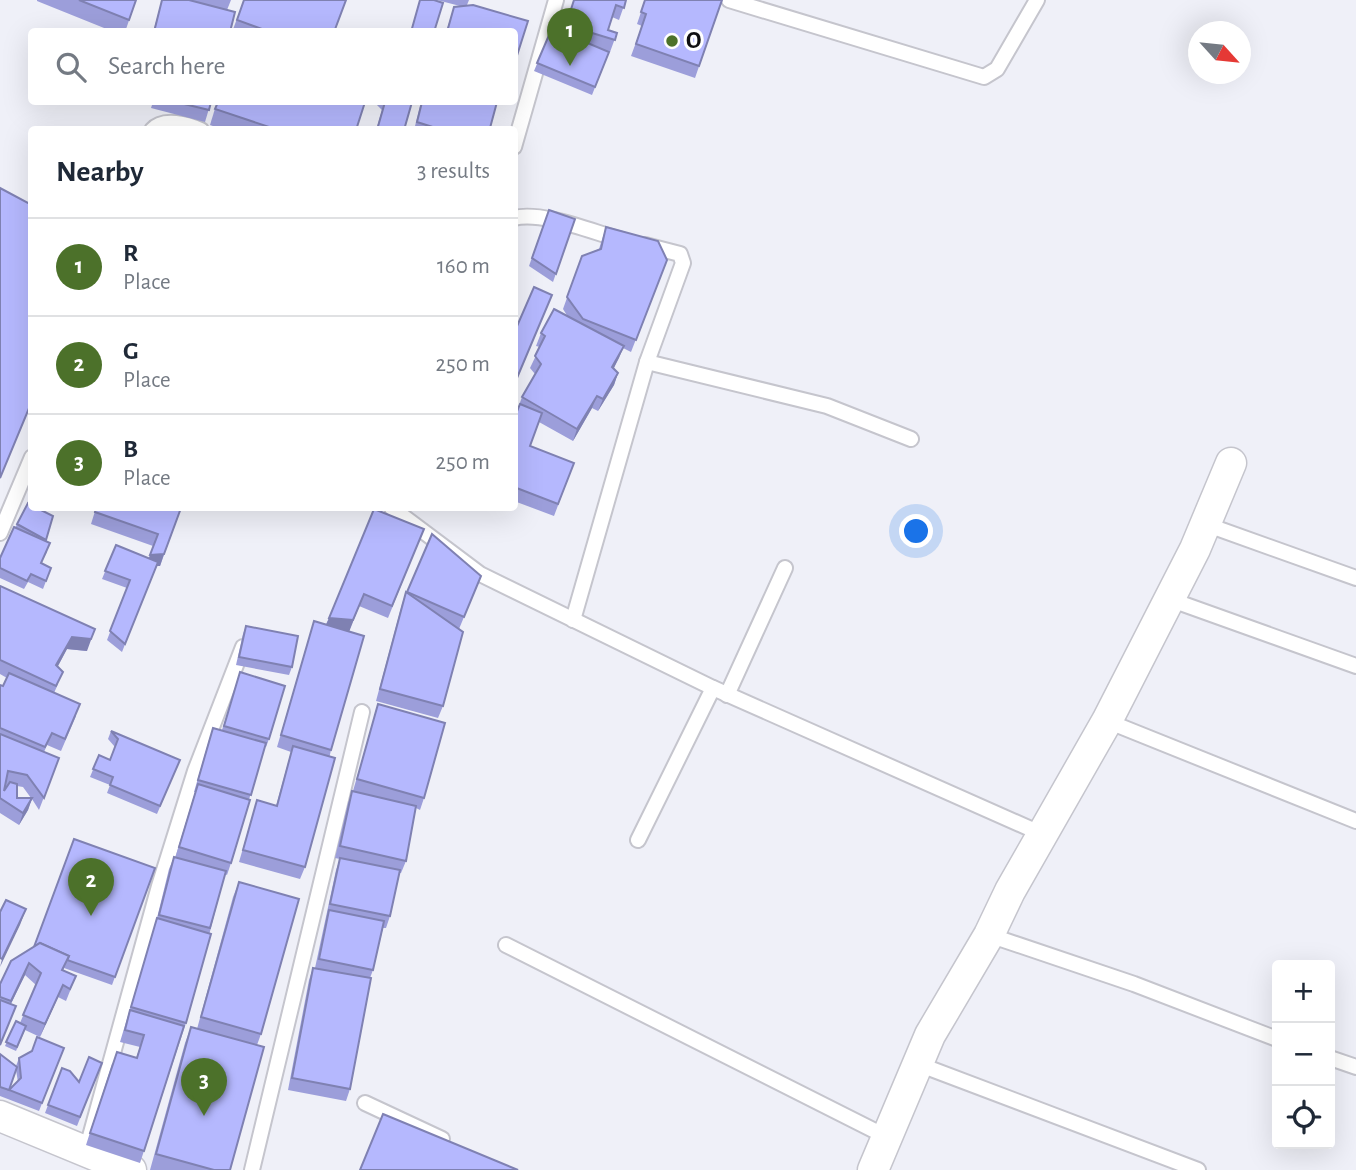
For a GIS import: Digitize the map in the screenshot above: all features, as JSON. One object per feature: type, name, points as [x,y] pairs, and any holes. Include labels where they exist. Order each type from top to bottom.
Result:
[{"type":"street","points":[[873,1170],[930,1035],[989,935],[1010,891],[1107,721],[1169,599],[1231,463]]},
{"type":"street","points":[[0,1116],[131,1170]]},
{"type":"lane","points":[[518,133],[556,0]]},
{"type":"lane","points":[[729,0],[984,77],[997,69],[1037,0]]},
{"type":"lane","points":[[155,126],[172,122],[186,126]]},
{"type":"lane","points":[[518,217],[526,215],[546,219],[680,254],[683,263],[647,362],[573,620]]},
{"type":"lane","points":[[647,362],[827,406],[911,439]]},
{"type":"lane","points":[[0,533],[28,466]]},
{"type":"lane","points":[[396,511],[480,574],[720,692],[1042,834]]},
{"type":"lane","points":[[1205,524],[1356,578]]},
{"type":"lane","points":[[638,840],[785,568]]},
{"type":"lane","points":[[1169,599],[1356,666]]},
{"type":"lane","points":[[86,1151],[159,886],[195,771],[245,643]]},
{"type":"lane","points":[[252,1170],[362,712]]},
{"type":"lane","points":[[1107,721],[1356,821]]},
{"type":"lane","points":[[989,935],[1134,984],[1272,1037]]},
{"type":"lane","points":[[506,945],[887,1137]]},
{"type":"lane","points":[[1335,1060],[1356,1067]]},
{"type":"lane","points":[[918,1064],[1198,1170]]},
{"type":"lane","points":[[365,1103],[451,1144]]},
{"type":"building","points":[[79,0],[136,0],[129,20]]},
{"type":"building","points":[[162,0],[189,0],[235,12],[231,28],[155,28]]},
{"type":"building","points":[[244,0],[346,0],[336,28],[259,28],[237,20]]},
{"type":"building","points":[[420,0],[443,3],[435,28],[412,28]]},
{"type":"building","points":[[574,0],[626,0],[624,8],[616,5],[608,30],[617,33],[615,40],[566,25]]},
{"type":"building","name":"O","points":[[645,0],[722,0],[699,66],[636,44],[646,14],[641,12]]},
{"type":"building","points":[[473,5],[528,21],[518,52],[518,28],[448,28],[454,7]]},
{"type":"building","points":[[552,28],[609,52],[595,87],[537,63]]},
{"type":"building","points":[[188,105],[210,105],[209,110]]},
{"type":"building","points":[[217,105],[364,105],[357,126],[266,126],[215,109]]},
{"type":"building","points":[[384,105],[411,105],[405,126],[378,126]]},
{"type":"building","points":[[421,105],[496,105],[491,126],[430,126],[417,122]]},
{"type":"building","points":[[0,188],[28,203],[28,411],[0,478]]},
{"type":"building","points":[[549,210],[575,219],[556,274],[532,258]]},
{"type":"building","points":[[606,227],[658,241],[667,260],[636,340],[583,319],[567,297],[582,256],[601,249]]},
{"type":"building","points":[[534,287],[552,295],[518,376],[518,324]]},
{"type":"building","points":[[554,309],[624,346],[612,367],[618,373],[603,399],[597,396],[577,429],[522,397],[541,364],[535,356],[545,336],[541,333]]},
{"type":"building","points":[[520,404],[542,413],[530,446],[574,463],[558,504],[518,489]]},
{"type":"building","points":[[28,503],[28,511],[43,511],[53,516],[46,540],[17,524]]},
{"type":"building","points":[[180,511],[164,554],[150,555],[158,534],[95,512]]},
{"type":"building","points":[[373,511],[424,529],[392,606],[364,594],[353,620],[329,618]]},
{"type":"building","points":[[14,527],[50,543],[41,563],[51,568],[46,581],[31,574],[27,581],[0,568],[0,558]]},
{"type":"building","points":[[432,534],[481,576],[464,617],[407,592]]},
{"type":"building","points":[[116,545],[158,562],[125,644],[110,631],[130,580],[105,571]]},
{"type":"building","points":[[0,586],[95,629],[91,639],[72,637],[56,665],[63,672],[56,686],[0,660]]},
{"type":"building","points":[[406,592],[463,632],[443,706],[380,689]]},
{"type":"building","points":[[314,621],[364,636],[331,750],[281,735]]},
{"type":"building","points":[[246,626],[298,636],[292,667],[239,657]]},
{"type":"building","points":[[240,672],[285,686],[269,739],[224,726]]},
{"type":"building","points":[[9,673],[80,704],[65,739],[52,733],[45,747],[0,728],[0,685],[3,686]]},
{"type":"building","points":[[378,704],[445,723],[424,798],[357,779]]},
{"type":"building","points":[[213,728],[266,743],[251,795],[198,780]]},
{"type":"building","points":[[111,731],[180,760],[160,806],[110,785],[113,777],[93,769],[99,755],[110,760],[118,739]]},
{"type":"building","points":[[0,734],[59,758],[44,798],[27,775],[8,771],[4,791],[10,782],[17,784],[17,798],[32,798],[23,813],[0,798]]},
{"type":"building","points":[[293,746],[335,758],[305,867],[243,850],[257,800],[277,806]]},
{"type":"building","points":[[198,784],[250,800],[231,863],[179,847]]},
{"type":"building","points":[[352,791],[416,806],[406,861],[340,846]]},
{"type":"building","points":[[74,839],[155,868],[115,977],[67,960],[69,956],[40,943],[34,947]]},
{"type":"building","points":[[174,857],[226,871],[210,928],[159,915]]},
{"type":"building","points":[[340,858],[400,870],[390,916],[330,904]]},
{"type":"building","points":[[239,882],[299,899],[261,1034],[201,1017]]},
{"type":"building","points":[[6,900],[26,909],[2,959],[0,912]]},
{"type":"building","points":[[329,910],[384,921],[373,970],[319,959]]},
{"type":"building","points":[[157,918],[211,934],[186,1023],[131,1007]]},
{"type":"building","points":[[40,943],[69,956],[62,970],[76,976],[70,989],[63,985],[45,1024],[23,1015],[41,973],[29,963],[11,1001],[0,997],[0,984],[11,961]]},
{"type":"building","points":[[313,968],[371,978],[350,1089],[292,1078]]},
{"type":"building","points":[[0,1000],[16,1006],[0,1045]]},
{"type":"building","points":[[130,1010],[184,1026],[144,1151],[90,1133],[117,1052],[137,1058],[144,1035],[125,1030]]},
{"type":"building","points":[[16,1021],[26,1026],[17,1047],[6,1042]]},
{"type":"building","points":[[191,1027],[264,1047],[230,1170],[214,1170],[156,1154]]},
{"type":"building","points":[[37,1037],[64,1048],[42,1103],[9,1090],[21,1078],[19,1058],[32,1051]]},
{"type":"building","points":[[0,1054],[17,1067],[9,1090],[0,1087]]},
{"type":"building","points":[[89,1057],[102,1063],[80,1117],[48,1105],[62,1068],[70,1071],[79,1082]]},
{"type":"building","points":[[383,1114],[518,1170],[360,1170]]},
{"type":"place","name":"O","points":[[672,41]]},
{"type":"place","name":"R","points":[[570,66]]},
{"type":"place","name":"G","points":[[91,916]]},
{"type":"place","name":"B","points":[[204,1116]]}]
